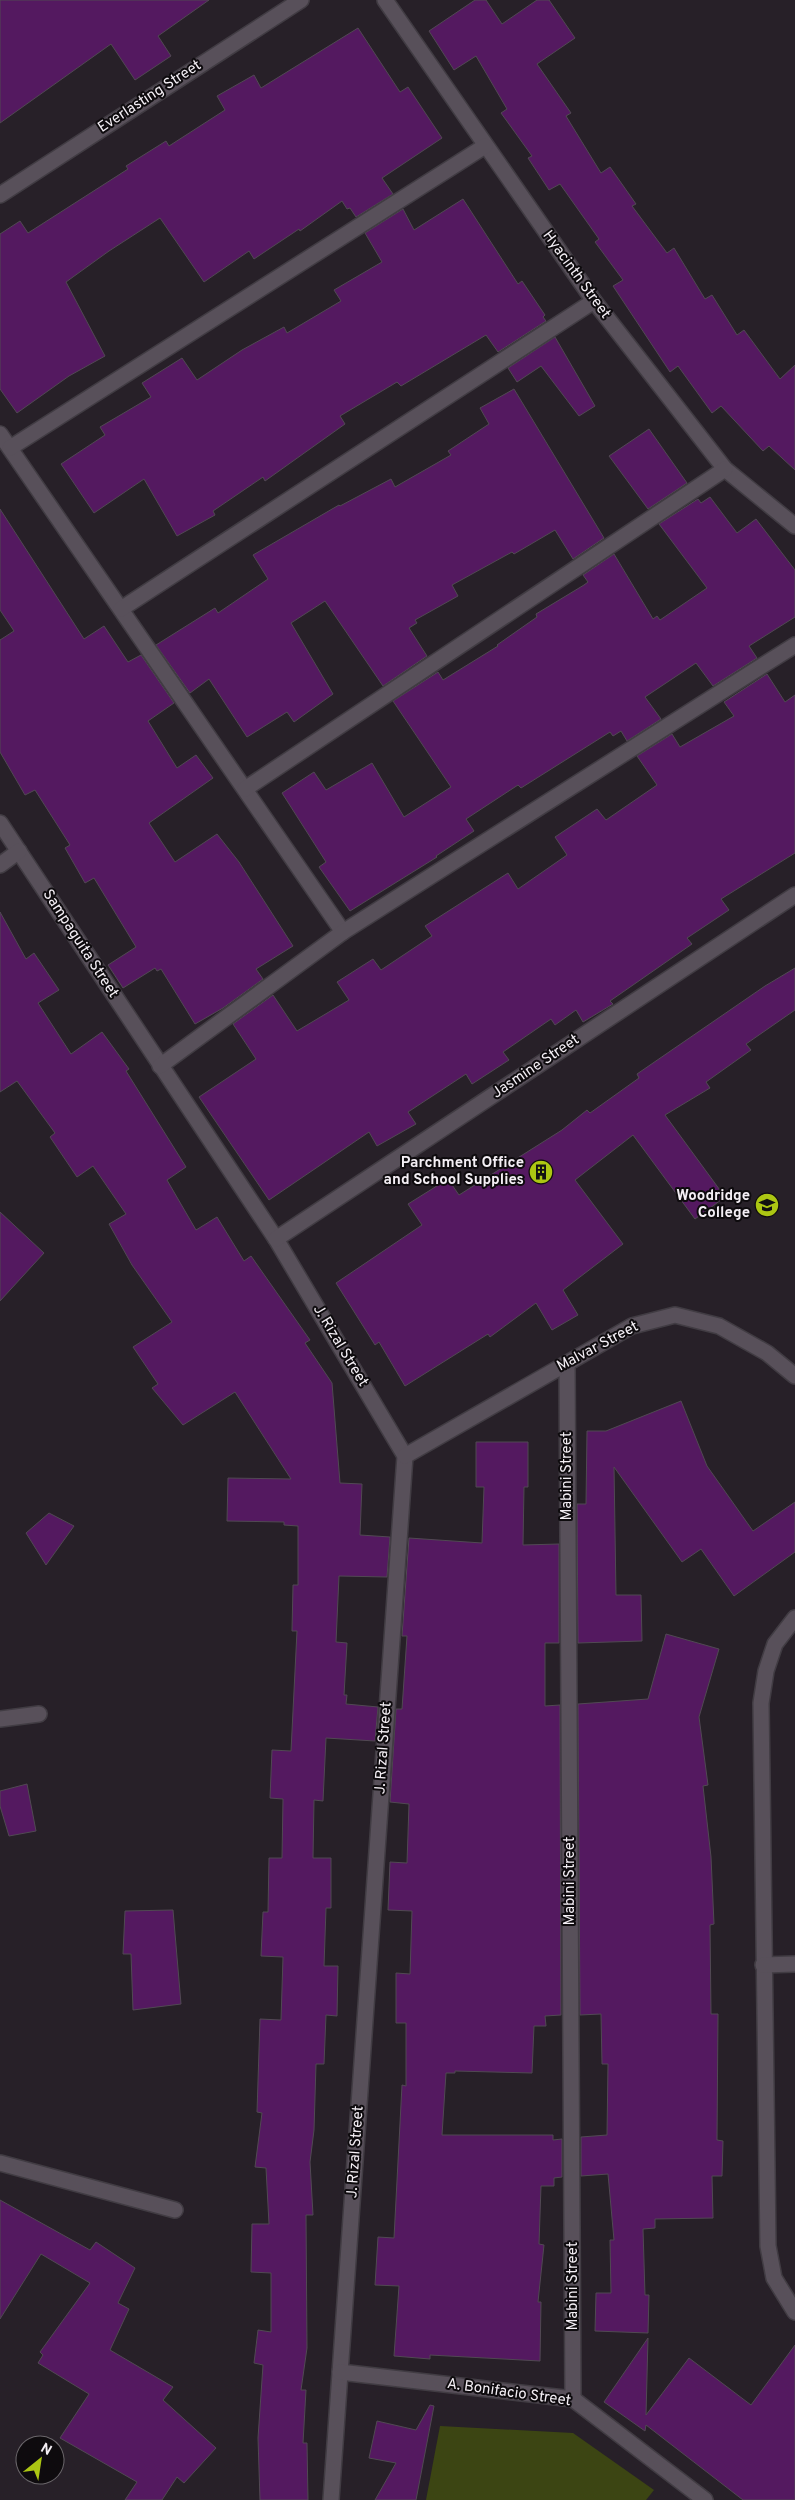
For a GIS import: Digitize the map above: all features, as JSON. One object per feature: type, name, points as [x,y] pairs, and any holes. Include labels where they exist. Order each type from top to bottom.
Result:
[{"type":"street","name":"Everlasting Street","points":[[0,195],[300,0]]},
{"type":"street","name":"Hyacinth Street","points":[[385,0],[594,301],[725,469],[795,526]]},
{"type":"street","points":[[10,448],[485,146]]},
{"type":"street","points":[[121,609],[594,301]]},
{"type":"street","points":[[0,434],[344,932]]},
{"type":"street","points":[[245,789],[725,469]]},
{"type":"street","points":[[160,1066],[344,932],[795,645]]},
{"type":"street","name":"Sampaguita Street","points":[[0,823],[160,1066]]},
{"type":"street","points":[[0,864],[19,852]]},
{"type":"street","name":"Jasmine Street","points":[[276,1239],[795,894]]},
{"type":"street","name":"J. Rizal Street","points":[[160,1066],[276,1239],[405,1456],[331,2500]]},
{"type":"street","name":"Malvar Street","points":[[405,1456],[632,1326],[675,1315],[719,1326],[767,1353],[795,1376]]},
{"type":"street","name":"Mabini Street","points":[[566,1363],[573,2399]]},
{"type":"street","points":[[795,1618],[775,1644],[766,1671],[761,1702],[768,2246],[774,2278],[795,2312]]},
{"type":"street","points":[[0,1719],[39,1714]]},
{"type":"street","points":[[763,1965],[795,1964]]},
{"type":"street","points":[[0,2163],[175,2210]]},
{"type":"street","name":"A. Bonifacio Street","points":[[340,2372],[573,2399],[706,2500]]},
{"type":"green space","points":[[440,2426],[573,2433],[654,2490],[646,2500],[426,2500]]},
{"type":"building","points":[[0,0],[209,0],[158,36],[171,56],[135,80],[111,44],[0,123]]},
{"type":"building","points":[[475,0],[486,0],[502,24],[537,0],[549,0],[575,38],[537,64],[571,113],[566,116],[601,173],[610,167],[636,204],[632,206],[667,253],[674,248],[705,299],[712,295],[737,335],[744,330],[780,379],[795,365],[795,470],[769,446],[763,451],[721,406],[712,413],[678,366],[670,372],[613,286],[623,280],[595,242],[599,239],[560,184],[549,190],[528,158],[532,156],[501,113],[507,109],[476,56],[454,70],[429,31]]},
{"type":"building","points":[[358,28],[400,92],[408,87],[442,138],[382,178],[393,194],[356,217],[350,208],[347,209],[342,201],[300,231],[299,229],[254,259],[249,251],[204,282],[160,218],[66,282],[105,356],[69,376],[17,413],[0,389],[0,234],[20,221],[28,233],[128,169],[126,166],[166,141],[169,146],[225,110],[217,96],[254,75],[261,88]]},
{"type":"building","points":[[463,199],[518,284],[522,281],[545,315],[543,317],[546,321],[498,352],[486,335],[401,386],[397,382],[340,416],[345,424],[265,481],[263,477],[213,511],[215,515],[177,536],[144,479],[94,513],[61,464],[105,435],[100,427],[151,397],[142,383],[182,358],[197,380],[242,350],[284,327],[287,333],[341,301],[334,290],[382,262],[365,233],[403,209],[414,230]]},
{"type":"building","points":[[555,337],[595,406],[579,416],[541,366],[517,382],[508,368]]},
{"type":"building","points":[[514,389],[604,538],[573,559],[555,530],[514,554],[512,552],[452,585],[458,596],[415,620],[417,623],[409,628],[427,656],[383,686],[325,601],[291,623],[333,694],[294,722],[287,712],[247,737],[209,679],[190,693],[156,645],[215,608],[218,613],[268,579],[253,555],[339,505],[391,479],[395,487],[451,455],[448,451],[489,424],[480,408]]},
{"type":"building","points":[[649,429],[687,483],[648,509],[609,456]]},
{"type":"building","points":[[710,497],[737,533],[756,519],[795,570],[795,617],[749,646],[757,658],[713,686],[696,663],[645,697],[661,719],[627,741],[621,731],[613,736],[610,732],[521,788],[518,785],[466,819],[474,831],[437,857],[350,911],[319,867],[326,862],[282,793],[314,772],[326,790],[372,763],[404,817],[451,787],[393,701],[438,672],[443,680],[498,646],[537,617],[536,614],[588,582],[583,575],[614,554],[653,619],[657,616],[660,620],[707,588],[659,524],[698,499],[701,503]]},
{"type":"building","points":[[0,509],[84,639],[104,626],[128,662],[141,655],[174,703],[148,721],[177,768],[196,755],[213,778],[149,823],[175,862],[217,834],[239,862],[293,946],[256,969],[263,979],[223,1008],[195,1024],[161,969],[157,971],[155,968],[123,988],[108,965],[136,947],[94,878],[85,883],[65,848],[70,845],[35,790],[25,795],[0,752],[0,640],[14,631],[0,610]]},
{"type":"building","points":[[767,674],[785,702],[795,695],[795,853],[721,899],[729,910],[687,938],[692,944],[610,1001],[613,1004],[583,1022],[576,1010],[555,1025],[551,1019],[503,1052],[509,1060],[472,1084],[466,1074],[408,1112],[416,1124],[377,1146],[369,1132],[269,1200],[199,1097],[256,1059],[233,1024],[273,995],[297,1031],[349,1000],[337,982],[373,959],[381,970],[432,936],[425,926],[508,873],[518,889],[567,855],[555,837],[597,809],[606,820],[657,785],[637,756],[672,734],[680,747],[734,716],[724,702]]},
{"type":"building","points":[[0,912],[26,959],[34,953],[59,990],[38,1003],[71,1054],[102,1032],[129,1069],[126,1071],[186,1167],[167,1180],[196,1230],[217,1217],[244,1261],[251,1256],[310,1340],[305,1343],[332,1383],[340,1483],[362,1484],[360,1535],[390,1537],[387,1577],[339,1576],[336,1642],[347,1643],[344,1695],[347,1695],[346,1704],[378,1707],[375,1741],[326,1738],[323,1801],[314,1800],[313,1858],[331,1858],[331,1908],[326,1908],[324,1966],[338,1966],[337,2016],[326,2015],[324,2064],[316,2064],[314,2130],[310,2162],[313,2215],[306,2215],[307,2348],[301,2390],[306,2390],[303,2443],[307,2443],[308,2500],[260,2500],[258,2438],[263,2365],[254,2363],[258,2330],[271,2332],[271,2273],[251,2272],[252,2224],[269,2224],[266,2168],[255,2167],[262,2113],[257,2112],[260,2019],[281,2020],[283,1957],[261,1956],[263,1912],[268,1912],[269,1858],[282,1858],[283,1799],[270,1798],[272,1750],[291,1751],[297,1631],[292,1631],[293,1585],[298,1585],[298,1526],[284,1525],[284,1522],[227,1521],[228,1478],[291,1479],[235,1392],[183,1425],[152,1388],[158,1384],[133,1347],[172,1322],[132,1265],[109,1224],[126,1214],[93,1166],[77,1177],[50,1137],[55,1133],[17,1081],[0,1092]]},
{"type":"building","points":[[795,968],[795,1010],[746,1044],[751,1050],[706,1082],[710,1088],[665,1115],[725,1197],[695,1219],[633,1135],[575,1180],[623,1244],[563,1290],[578,1315],[552,1330],[536,1303],[490,1337],[488,1334],[405,1386],[379,1342],[375,1345],[336,1283],[422,1225],[408,1204],[448,1179],[459,1195],[562,1130],[587,1110],[590,1113],[639,1078],[637,1074],[765,986]]},
{"type":"building","points":[[0,1212],[44,1253],[0,1301]]},
{"type":"building","points":[[681,1401],[707,1466],[753,1531],[795,1502],[795,1552],[734,1596],[701,1549],[682,1562],[614,1467],[616,1595],[641,1595],[642,1641],[578,1643],[577,1504],[586,1504],[587,1431],[606,1431]]},
{"type":"building","points":[[476,1442],[528,1442],[528,1487],[524,1487],[523,1545],[559,1544],[559,1643],[545,1643],[545,1706],[560,1705],[561,2015],[545,2016],[546,2026],[534,2026],[532,2073],[455,2071],[455,2073],[446,2073],[442,2135],[553,2135],[553,2140],[562,2139],[562,2177],[554,2178],[554,2186],[541,2186],[539,2244],[544,2245],[538,2302],[541,2302],[540,2361],[430,2355],[430,2359],[394,2356],[399,2286],[375,2285],[378,2237],[394,2238],[402,2085],[406,2086],[406,2023],[396,2023],[396,1973],[410,1974],[412,1911],[388,1910],[390,1862],[407,1863],[409,1804],[390,1802],[396,1709],[402,1709],[407,1636],[402,1636],[409,1538],[482,1543],[484,1487],[476,1487]]},
{"type":"building","points":[[49,1513],[74,1526],[46,1565],[26,1533]]},
{"type":"building","points":[[666,1634],[719,1649],[699,1717],[708,1785],[703,1786],[711,1857],[714,1924],[710,1925],[711,2014],[718,2014],[717,2140],[723,2141],[722,2176],[712,2176],[713,2218],[655,2219],[655,2228],[643,2229],[645,2295],[649,2295],[648,2333],[595,2331],[596,2293],[611,2293],[610,2240],[614,2240],[608,2174],[581,2176],[581,2137],[607,2135],[608,2064],[602,2064],[601,2014],[580,2015],[578,1704],[648,1699]]},
{"type":"building","points":[[27,1784],[36,1831],[9,1836],[0,1806],[0,1791]]},
{"type":"building","points":[[173,1910],[181,2004],[133,2010],[131,1954],[123,1954],[125,1911]]},
{"type":"building","points":[[0,2200],[90,2250],[96,2242],[135,2268],[118,2303],[129,2309],[110,2350],[173,2387],[163,2400],[216,2448],[184,2483],[177,2477],[162,2500],[125,2500],[137,2482],[65,2441],[65,2435],[62,2435],[89,2394],[38,2363],[43,2355],[40,2352],[90,2283],[41,2254],[0,2319]]},
{"type":"building","points":[[648,2338],[646,2415],[689,2358],[751,2405],[795,2345],[795,2500],[743,2500],[646,2425],[645,2431],[604,2402]]},
{"type":"building","points":[[430,2405],[434,2406],[416,2500],[375,2500],[396,2463],[369,2458],[377,2421],[416,2430]]},
{"type":"place","name":"Parchment Office and School Supplies","points":[[541,1172]]},
{"type":"place","name":"Woodridge College","points":[[767,1205]]}]
